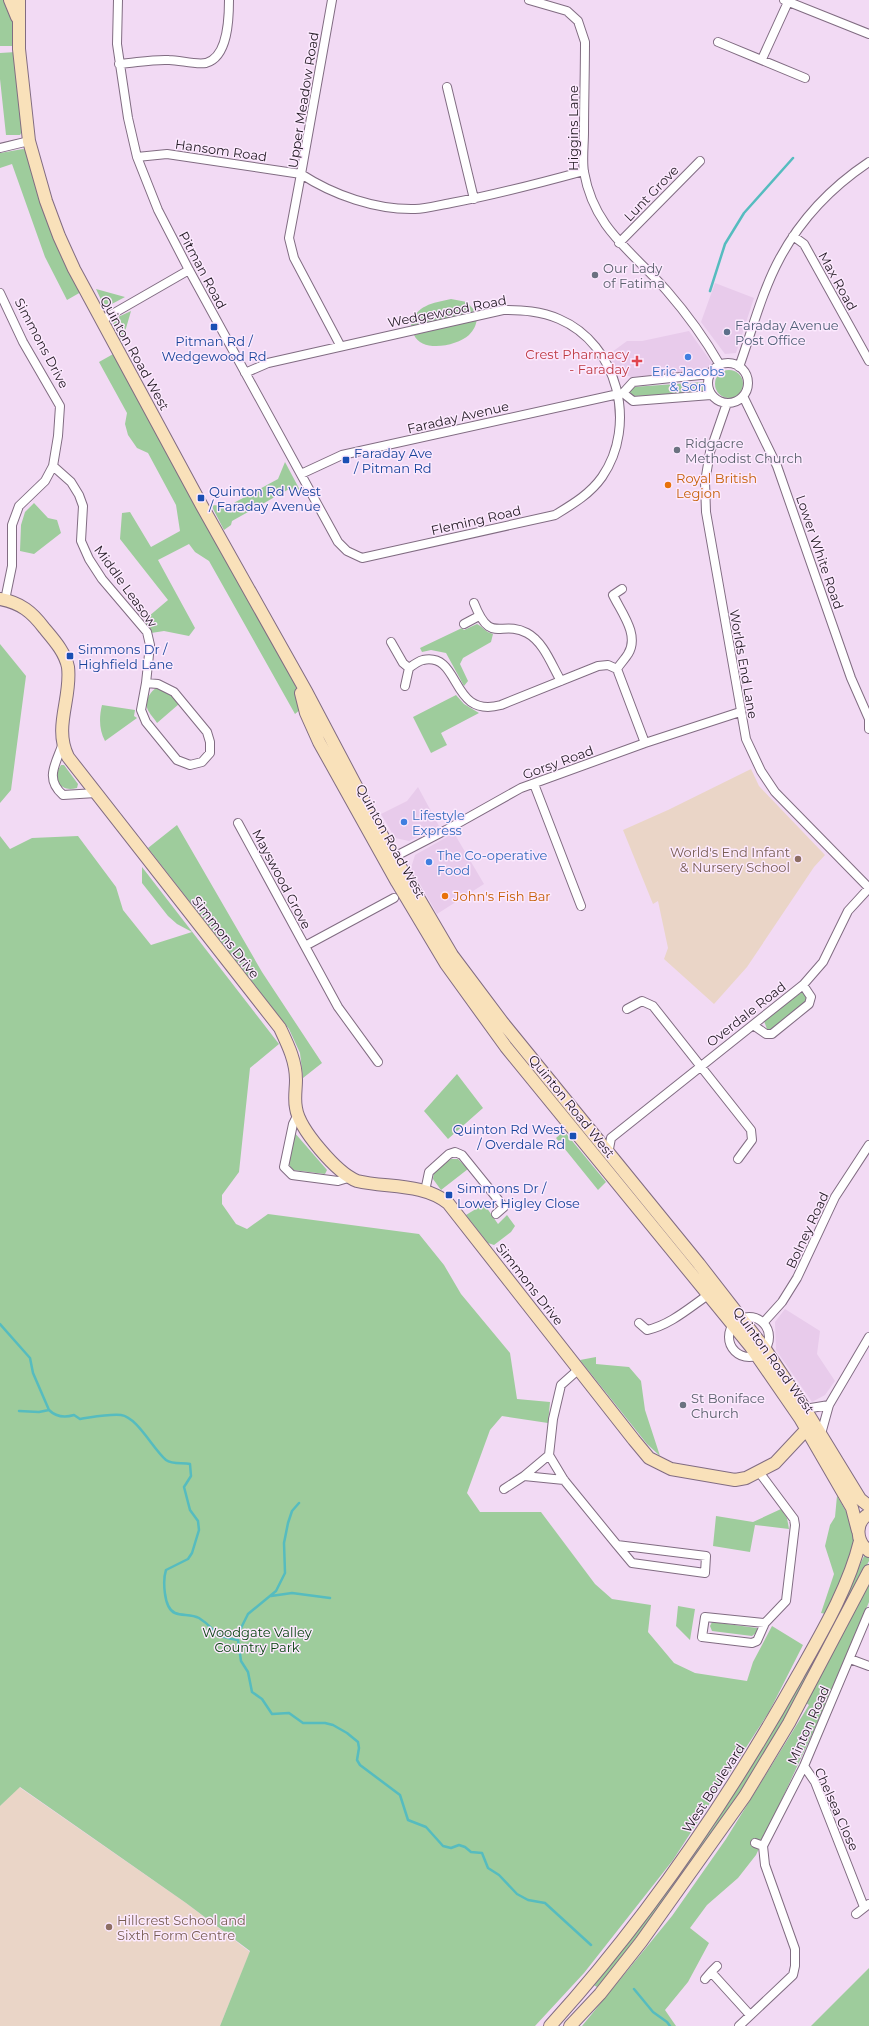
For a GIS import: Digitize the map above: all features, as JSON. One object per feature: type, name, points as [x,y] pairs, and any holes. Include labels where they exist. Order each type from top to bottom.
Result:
[{"type":"street","name":"Quinton Road West","points":[[10,0],[18,18]]},
{"type":"street","name":"Quinton Road West","points":[[19,0],[19,49],[29,141],[46,201],[59,236],[74,269],[394,857],[452,955],[589,1140],[708,1294],[737,1321]]},
{"type":"street","name":"Pitman Road","points":[[118,0],[117,44],[119,64],[128,118],[137,157],[158,210],[189,270],[301,474]]},
{"type":"street","points":[[119,64],[167,60],[204,63],[214,59],[221,50],[226,32],[229,0]]},
{"type":"street","name":"Upper Meadow Road","points":[[332,0],[300,174],[316,184],[351,199],[384,206],[415,209],[474,199],[584,171]]},
{"type":"street","name":"Higgins Lane","points":[[529,0],[567,11],[578,21],[585,42],[584,171],[595,208],[606,227],[619,243],[671,296],[708,345],[720,365]]},
{"type":"street","points":[[762,59],[786,1],[869,34]]},
{"type":"street","points":[[718,42],[805,78]]},
{"type":"street","points":[[447,87],[474,199]]},
{"type":"street","points":[[0,148],[29,141]]},
{"type":"street","name":"Hansom Road","points":[[137,157],[167,154],[300,174]]},
{"type":"street","name":"Lunt Grove","points":[[619,243],[700,161]]},
{"type":"street","points":[[739,367],[777,265],[793,236],[829,194],[854,172],[869,162]]},
{"type":"street","points":[[300,174],[289,238],[294,258],[340,345]]},
{"type":"street","name":"Max Road","points":[[793,236],[804,244],[869,361]]},
{"type":"street","points":[[102,320],[189,270]]},
{"type":"street","name":"Simmons Drive","points":[[0,293],[23,342],[60,406],[58,436],[53,466],[45,480],[19,506],[12,525],[12,566],[3,600],[23,606],[33,614],[64,656],[68,667],[68,680],[61,732],[62,746],[52,776],[55,788],[63,795],[96,793]]},
{"type":"street","name":"Wedgewood Road","points":[[245,373],[268,363],[340,345],[502,310],[528,311],[560,319],[579,331],[596,347],[607,364],[621,393]]},
{"type":"street","points":[[621,393],[633,401],[711,396],[720,402],[734,402],[747,390],[747,378],[739,367],[730,364],[720,365],[710,374],[708,384],[711,396]]},
{"type":"street","name":"Faraday Avenue","points":[[301,474],[342,455],[621,393],[633,382],[710,374]]},
{"type":"street","name":"Fleming Road","points":[[301,474],[338,542],[347,552],[362,558],[555,515],[577,502],[592,489],[610,463],[620,424],[621,393]]},
{"type":"street","name":"Lower White Road","points":[[742,396],[777,466],[851,678],[869,719]]},
{"type":"street","name":"Worlds End Lane","points":[[727,403],[710,452],[705,482],[706,512],[740,712],[749,746],[764,776],[775,792],[869,888]]},
{"type":"street","name":"Middle Leasow","points":[[53,466],[71,482],[79,495],[83,506],[81,541],[89,559],[102,579],[147,632],[150,645],[146,683],[141,710],[146,722],[177,760],[190,765],[202,762],[210,754],[210,742],[207,732],[174,692],[158,684],[146,683]]},
{"type":"street","points":[[617,669],[632,646],[632,634],[613,595],[622,589]]},
{"type":"street","points":[[474,603],[479,616],[489,628],[498,630],[517,629],[528,634],[538,642],[560,681]]},
{"type":"street","points":[[464,624],[479,616]]},
{"type":"street","points":[[391,642],[403,663],[409,668]]},
{"type":"street","points":[[405,686],[409,668],[423,660],[435,661],[448,669],[465,698],[488,709],[598,666],[608,665],[617,669],[645,743]]},
{"type":"street","name":"Quinton Road West","points":[[297,677],[306,713],[319,742],[411,906],[446,964],[490,1026],[589,1140]]},
{"type":"street","name":"Gorsy Road","points":[[394,857],[521,788],[645,743],[740,712]]},
{"type":"street","points":[[869,719],[869,728]]},
{"type":"street","name":"Simmons Drive","points":[[62,746],[68,757],[280,1028],[289,1046],[295,1067],[295,1100],[298,1114],[306,1130],[333,1165],[348,1178],[366,1183],[425,1191],[441,1197],[448,1203],[649,1458],[671,1469],[735,1480],[759,1472]]},
{"type":"street","points":[[534,784],[581,906]]},
{"type":"street","name":"Mayswood Grove","points":[[238,823],[338,1008],[378,1062]]},
{"type":"street","points":[[394,857],[389,859],[393,866],[394,898],[411,906],[416,903],[410,892],[411,887]]},
{"type":"street","name":"Overdale Road","points":[[612,1138],[803,985],[823,962],[848,911],[869,888]]},
{"type":"street","name":"Mayswood Grove","points":[[305,946],[394,898]]},
{"type":"street","points":[[753,1025],[766,1034],[772,1034],[809,1004],[811,997],[803,985]]},
{"type":"street","points":[[627,1009],[642,1001],[653,1006],[751,1130],[752,1140],[738,1160]]},
{"type":"street","name":"Simmons Drive","points":[[298,1114],[293,1124],[284,1167],[292,1175],[338,1181],[348,1178]]},
{"type":"street","points":[[589,1140],[612,1138],[603,1158]]},
{"type":"street","name":"Bolney Road","points":[[763,1323],[782,1302],[797,1278],[835,1197],[869,1145]]},
{"type":"street","points":[[425,1191],[429,1172],[449,1154],[455,1152],[462,1155],[504,1207],[496,1214]]},
{"type":"street","name":"Quinton Road West","points":[[603,1158],[737,1321],[805,1409],[852,1508],[859,1536]]},
{"type":"street","points":[[639,1323],[647,1330],[657,1328],[670,1322],[708,1294]]},
{"type":"street","points":[[753,1317],[763,1323],[768,1331],[769,1340],[761,1352],[743,1356],[737,1354],[731,1347],[729,1335],[737,1321],[753,1317]]},
{"type":"street","points":[[765,1623],[704,1618],[702,1637],[752,1643],[757,1641],[765,1623],[786,1602],[795,1525],[794,1519],[759,1472],[775,1463],[814,1430],[869,1337]]},
{"type":"street","name":"Quinton Road West","points":[[761,1352],[860,1499],[869,1506]]},
{"type":"street","points":[[579,1369],[566,1378],[561,1386],[553,1418],[549,1456],[564,1480],[617,1545],[632,1563],[705,1573],[706,1556],[617,1545]]},
{"type":"street","points":[[805,1409],[829,1405]]},
{"type":"street","points":[[504,1489],[524,1476],[549,1456]]},
{"type":"street","points":[[524,1476],[564,1480]]},
{"type":"street","name":"West Boulevard","points":[[550,2026],[592,1979],[682,1861],[775,1716],[819,1638],[849,1574],[861,1522],[869,1514]]},
{"type":"street","points":[[859,1536],[869,1550]]},
{"type":"street","points":[[570,2026],[600,1994],[641,1942],[744,1796],[789,1723],[869,1571]]},
{"type":"street","name":"Minton Road","points":[[763,1846],[804,1766],[869,1612]]},
{"type":"street","points":[[850,1659],[869,1666]]},
{"type":"street","name":"Chelsea Close","points":[[804,1766],[815,1782],[867,1906],[856,1914]]},
{"type":"street","points":[[738,2026],[793,1975],[795,1966],[795,1949],[765,1865],[763,1846],[755,1843]]},
{"type":"street","points":[[705,1979],[714,1969],[750,2015]]},
{"type":"shaded area","points":[[715,283],[754,298],[736,353],[725,354],[701,322]]},
{"type":"shaded area","points":[[689,331],[712,363],[708,371],[631,377],[619,372],[608,355],[627,341],[642,341]]},
{"type":"shaded area","points":[[751,769],[759,786],[825,855],[814,867],[747,967],[714,1004],[664,959],[668,948],[658,901],[653,904],[623,830],[668,810]]},
{"type":"shaded area","points":[[418,787],[439,826],[409,841],[395,838],[381,814],[407,801]]},
{"type":"shaded area","points":[[454,833],[484,884],[437,914],[411,868],[415,855]]},
{"type":"shaded area","points":[[785,1309],[820,1331],[817,1354],[835,1381],[825,1395],[812,1402],[776,1350],[775,1322]]},
{"type":"shaded area","name":"Hillcrest School and Sixth Form Centre","points":[[19,1787],[186,1903],[250,1952],[220,2026],[0,2026],[0,1806]]},
{"type":"green space","points":[[0,0],[6,0],[14,22],[16,46],[0,46]]},
{"type":"green space","points":[[16,52],[23,130],[20,135],[6,135],[0,79],[0,53]]},
{"type":"green space","points":[[23,149],[26,150],[81,292],[67,300],[45,257],[12,164],[0,168],[0,153]]},
{"type":"green space","points":[[96,289],[125,297],[108,306],[103,304]]},
{"type":"green space","points":[[451,299],[467,302],[474,310],[471,314],[411,326],[416,313],[421,309],[431,304]]},
{"type":"green space","points":[[131,311],[122,342],[113,324],[116,318]]},
{"type":"green space","points":[[477,319],[469,335],[464,339],[448,345],[432,346],[424,344],[418,341],[414,335]]},
{"type":"green space","points":[[115,353],[300,695],[301,709],[295,714],[209,561],[195,552],[189,544],[158,560],[195,628],[189,636],[164,631],[151,633],[142,622],[168,600],[120,539],[122,513],[130,512],[151,547],[180,531],[176,505],[148,453],[137,448],[128,435],[125,424],[127,413],[99,362]]},
{"type":"green space","points":[[729,370],[739,374],[743,384],[739,394],[729,398],[719,394],[715,384],[719,374]]},
{"type":"green space","points":[[703,382],[704,394],[632,396],[628,394],[633,387]]},
{"type":"green space","points":[[285,462],[302,494],[289,489],[232,521],[231,525],[224,530],[211,505],[228,506],[278,479]]},
{"type":"green space","points":[[34,503],[48,518],[57,520],[61,533],[34,554],[20,551],[21,525],[25,512]]},
{"type":"green space","points":[[477,624],[493,634],[491,642],[463,658],[460,664],[468,681],[464,686],[446,653],[431,650],[422,652],[420,648],[462,628],[464,630]]},
{"type":"green space","points":[[0,644],[26,676],[11,790],[0,803]]},
{"type":"green space","points":[[156,688],[163,689],[169,693],[179,704],[157,723],[147,709],[149,695]]},
{"type":"green space","points":[[456,695],[464,704],[479,713],[441,733],[447,745],[431,753],[413,717]]},
{"type":"green space","points":[[102,705],[135,710],[134,716],[137,718],[105,741],[100,723]]},
{"type":"green space","points":[[61,765],[64,765],[78,784],[77,788],[66,788],[61,786],[56,781],[57,772]]},
{"type":"green space","points":[[177,825],[262,972],[322,1063],[303,1078],[300,1053],[289,1029],[148,848]]},
{"type":"green space","name":"Woodgate Valley Country Park","points":[[0,836],[10,849],[32,838],[78,836],[116,887],[123,910],[151,945],[192,932],[177,924],[168,916],[142,883],[142,867],[279,1044],[250,1068],[239,1172],[222,1195],[222,1204],[236,1224],[247,1229],[268,1214],[419,1234],[444,1265],[461,1294],[510,1353],[517,1399],[550,1402],[548,1423],[502,1416],[490,1430],[467,1493],[480,1512],[541,1512],[595,1584],[612,1599],[651,1605],[648,1632],[674,1663],[695,1673],[747,1681],[753,1662],[772,1626],[803,1645],[769,1712],[673,1860],[584,1973],[535,2026],[220,2026],[250,1951],[186,1903],[20,1787],[0,1806]]},
{"type":"green space","points":[[802,992],[807,997],[807,1000],[773,1030],[767,1029],[764,1021]]},
{"type":"green space","points":[[457,1074],[483,1108],[448,1139],[424,1111]]},
{"type":"green space","points":[[564,1131],[606,1182],[598,1190],[556,1138]]},
{"type":"green space","points":[[294,1132],[327,1170],[325,1174],[293,1170],[289,1165],[291,1140]]},
{"type":"green space","points":[[451,1159],[458,1159],[468,1169],[441,1190],[433,1179],[434,1172]]},
{"type":"green space","points":[[484,1204],[498,1224],[507,1215],[515,1226],[511,1232],[494,1245],[488,1243],[466,1215]]},
{"type":"green space","points":[[596,1357],[596,1364],[629,1367],[641,1381],[645,1410],[660,1456],[647,1444],[580,1360]]},
{"type":"green space","points":[[837,1496],[851,1522],[854,1539],[847,1568],[826,1614],[821,1613],[834,1574],[825,1546],[830,1525],[835,1517]]},
{"type":"green space","points":[[781,1509],[787,1518],[789,1529],[755,1525],[750,1552],[713,1546],[716,1516],[753,1522]]},
{"type":"green space","points":[[865,1554],[869,1557],[869,1561],[806,1684],[737,1799],[619,1962],[597,1987],[592,1984],[680,1873],[713,1827],[758,1755],[836,1613]]},
{"type":"green space","points":[[869,1582],[869,1602],[822,1713],[756,1855],[738,1878],[707,1905],[690,1928],[709,1943],[688,1982],[665,2010],[676,2026],[582,2026],[672,1916],[726,1839],[809,1705],[806,1703]]},
{"type":"green space","points":[[678,1606],[695,1609],[690,1640],[676,1626]]},
{"type":"green space","points":[[712,1622],[757,1628],[757,1632],[752,1636],[712,1631],[710,1626]]},
{"type":"green space","points":[[869,1968],[869,2026],[811,2026]]},
{"type":"waterway","points":[[710,291],[725,244],[744,213],[793,158]]},
{"type":"waterway","points":[[0,1324],[30,1358],[33,1373],[49,1410],[54,1414],[60,1416],[74,1415],[80,1419],[111,1415],[121,1415],[127,1417],[139,1427],[166,1460],[169,1462],[190,1464],[191,1476],[184,1487],[190,1510],[198,1521],[199,1530],[192,1553],[188,1559],[166,1570],[164,1580],[165,1593],[166,1600],[171,1610],[178,1614],[199,1618],[223,1637],[238,1640],[241,1661],[248,1672],[252,1692],[262,1699],[272,1714],[289,1713],[303,1723],[325,1723],[333,1725],[347,1733],[358,1742],[359,1748],[357,1760],[360,1765],[400,1795],[408,1820],[426,1827],[443,1846],[451,1848],[459,1845],[465,1847],[471,1852],[482,1853],[488,1868],[499,1875],[517,1894],[528,1900],[545,1903],[591,1945]]},
{"type":"waterway","points":[[19,1411],[39,1412],[49,1410]]},
{"type":"waterway","points":[[241,1628],[248,1614],[276,1591],[285,1573],[284,1543],[292,1511],[299,1503]]},
{"type":"waterway","points":[[271,1596],[292,1593],[330,1598]]},
{"type":"waterway","points":[[634,1989],[653,2012],[670,2026]]},
{"type":"place","name":"Our Lady of Fatima","points":[[595,275]]},
{"type":"place","name":"Pitman Rd / Wedgewood Rd","points":[[214,327]]},
{"type":"place","name":"Faraday Avenue Post Office","points":[[727,332]]},
{"type":"place","name":"Eric Jacobs & Son","points":[[688,357]]},
{"type":"place","name":"Crest Pharmacy - Faraday","points":[[637,361]]},
{"type":"place","name":"Ridgacre Methodist Church","points":[[677,450]]},
{"type":"place","name":"Faraday Ave / Pitman Rd","points":[[346,460]]},
{"type":"place","name":"Royal British Legion","points":[[668,485]]},
{"type":"place","name":"Quinton Rd West / Faraday Avenue","points":[[201,498]]},
{"type":"place","name":"Simmons Dr / Highfield Lane","points":[[70,656]]},
{"type":"place","name":"Lifestyle Express","points":[[404,822]]},
{"type":"place","name":"World's End Infant & Nursery School","points":[[798,859]]},
{"type":"place","name":"The Co-operative Food","points":[[429,862]]},
{"type":"place","name":"John's Fish Bar","points":[[445,896]]},
{"type":"place","name":"Quinton Rd West / Overdale Rd","points":[[573,1136]]},
{"type":"place","name":"Simmons Dr / Lower Higley Close","points":[[449,1195]]},
{"type":"place","name":"St Boniface Church","points":[[683,1405]]},
{"type":"place","name":"Hillcrest School and Sixth Form Centre","points":[[109,1927]]}]
